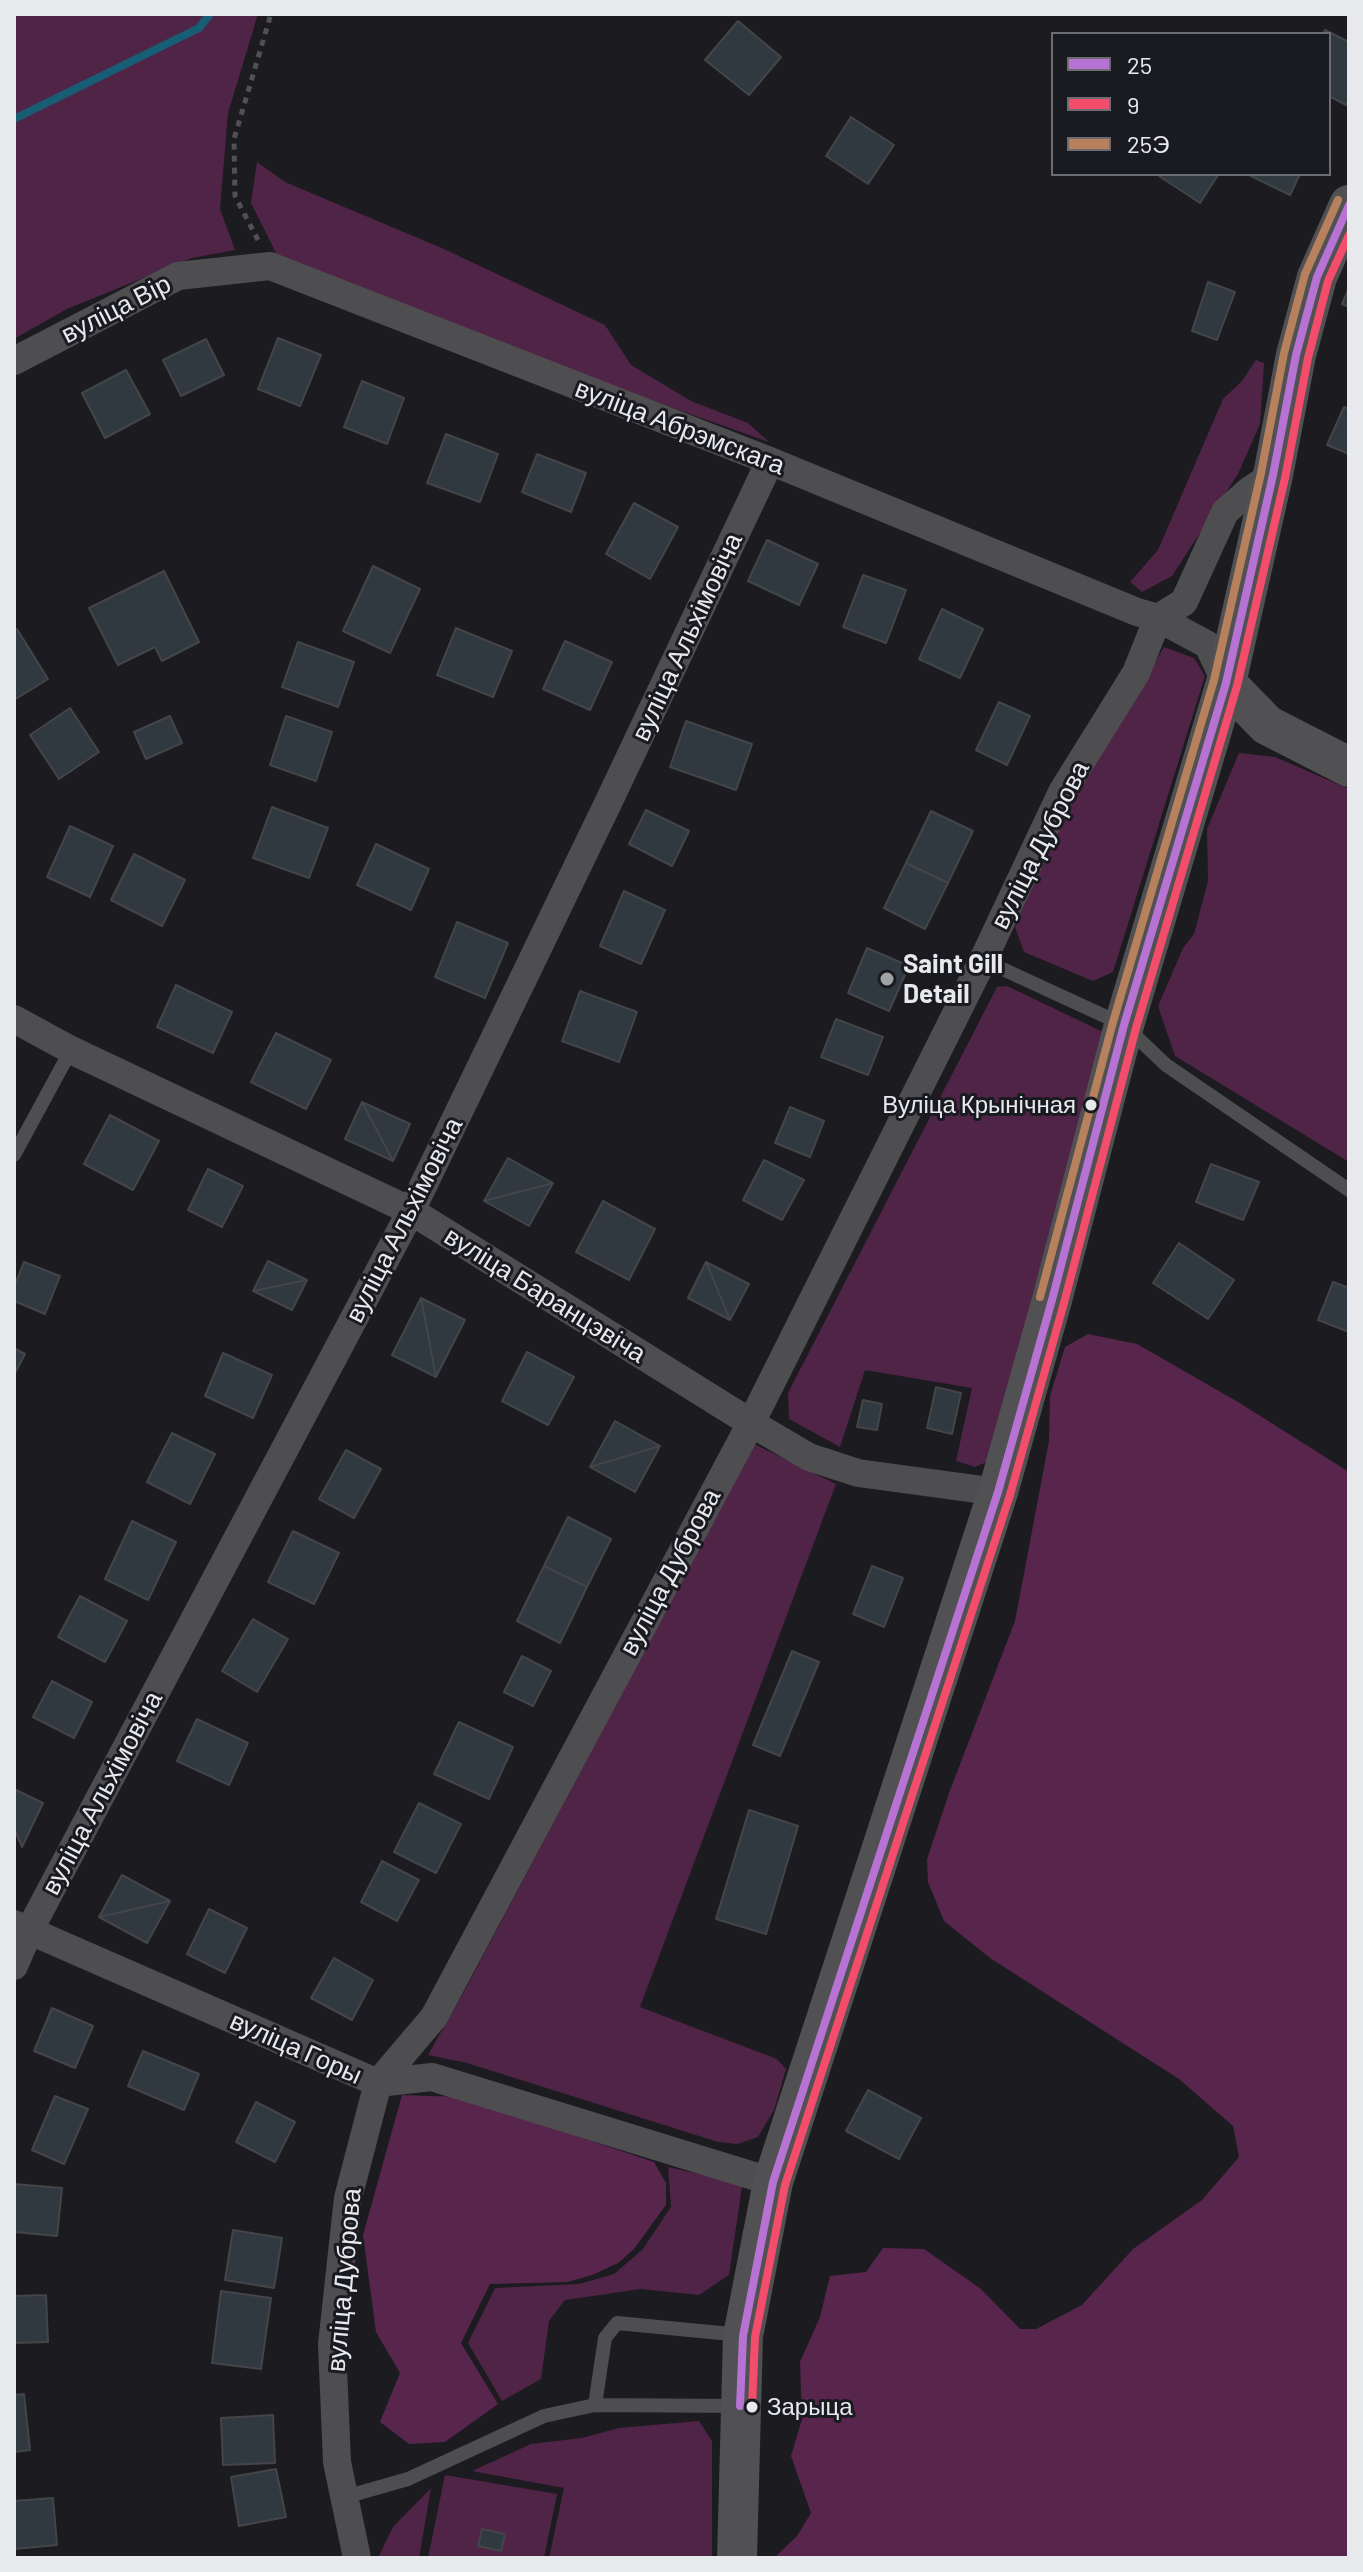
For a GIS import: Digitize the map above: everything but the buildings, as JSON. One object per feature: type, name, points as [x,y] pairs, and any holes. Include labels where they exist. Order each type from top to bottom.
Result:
[{"type":"street","points":[[737,2558],[743,2336],[773,2182],[998,1492],[1124,1025],[1226,683],[1273,475],[1296,355],[1317,277],[1349,205]]},
{"type":"street","name":"вуліца Вір","points":[[14,361],[178,276],[270,266]]},
{"type":"street","name":"вуліца Абрэмскага","points":[[270,266],[770,461],[1158,618],[1208,645],[1226,683]]},
{"type":"street","name":"вуліца Альхімовіча","points":[[14,1966],[22,1928],[411,1211],[770,461]]},
{"type":"street","points":[[1158,618],[1184,602],[1225,512],[1273,475]]},
{"type":"street","name":"вуліца Дуброва","points":[[357,2558],[337,2462],[332,2344],[348,2198],[378,2083],[434,2017],[751,1423],[983,960],[1062,792],[1136,673],[1158,618]]},
{"type":"street","points":[[1226,683],[1267,725],[1349,767]]},
{"type":"street","name":"вуліца Баранцэвіча","points":[[14,1019],[71,1050],[411,1211],[809,1457],[858,1473],[998,1492]]},
{"type":"street","name":"вуліца Горы","points":[[22,1928],[378,2083],[432,2077],[773,2182]]},
{"type":"lane","points":[[983,960],[1124,1025],[1166,1065],[1349,1190]]},
{"type":"lane","points":[[14,1155],[71,1050]]},
{"type":"lane","points":[[595,2405],[605,2338],[617,2323],[743,2336]]},
{"type":"lane","points":[[345,2497],[408,2479],[544,2416],[595,2405],[740,2406]]},
{"type":"path","points":[[270,266],[235,196],[234,139],[271,14]]},
{"type":"shaded area","points":[[14,14],[258,14],[228,113],[220,209],[235,250],[192,258],[67,309],[14,339]]},
{"type":"shaded area","points":[[257,162],[285,182],[444,249],[605,325],[631,365],[691,401],[748,423],[769,442],[611,386],[278,257],[251,203]]},
{"type":"shaded area","points":[[1256,360],[1264,363],[1260,424],[1238,474],[1172,576],[1142,592],[1130,582],[1158,550],[1223,399],[1242,381]]},
{"type":"shaded area","points":[[1164,647],[1194,658],[1205,676],[1113,972],[1093,981],[1024,952],[1015,927],[1062,819]]},
{"type":"shaded area","points":[[1239,753],[1275,757],[1349,789],[1349,1162],[1175,1056],[1158,1006],[1183,948],[1194,934],[1208,881],[1207,829]]},
{"type":"shaded area","points":[[1007,986],[1103,1032],[989,1461],[975,1467],[956,1461],[972,1388],[865,1370],[840,1447],[789,1419],[788,1393],[997,987]]},
{"type":"shaded area","points":[[1088,1334],[1137,1344],[1238,1402],[1349,1472],[1349,2558],[774,2558],[797,2536],[811,2513],[791,2456],[802,2419],[800,2362],[820,2317],[830,2276],[866,2272],[883,2248],[924,2249],[981,2289],[1020,2329],[1036,2329],[1082,2305],[1133,2249],[1202,2200],[1239,2157],[1233,2126],[1179,2079],[990,1958],[944,1921],[928,1882],[927,1859],[949,1793],[1015,1621],[1049,1441],[1050,1396],[1065,1347]]},
{"type":"shaded area","points":[[754,1444],[836,1484],[640,2007],[777,2059],[786,2069],[774,2110],[758,2137],[737,2144],[718,2142],[467,2063],[428,2055]]},
{"type":"shaded area","points":[[402,2095],[460,2097],[654,2162],[666,2183],[666,2205],[634,2249],[618,2263],[568,2282],[490,2284],[461,2343],[498,2404],[445,2442],[409,2444],[380,2422],[400,2373],[376,2332],[363,2235]]},
{"type":"shaded area","points":[[668,2167],[730,2181],[742,2187],[729,2275],[699,2295],[641,2289],[565,2300],[549,2321],[541,2379],[502,2401],[468,2343],[495,2288],[579,2284],[614,2274],[643,2249],[671,2207]]},
{"type":"shaded area","points":[[699,2421],[712,2441],[712,2558],[549,2558],[564,2488],[472,2471],[531,2444],[582,2438],[619,2428]]},
{"type":"shaded area","points":[[445,2475],[557,2494],[544,2558],[428,2558]]},
{"type":"shaded area","points":[[431,2488],[419,2558],[378,2558],[393,2527]]},
{"type":"waterway","points":[[14,119],[199,28],[210,14]]},
{"type":"transit line","name":"25Э","points":[[1040,1297],[1113,1022],[1214,680],[1261,473],[1284,353],[1305,274],[1338,200]]},
{"type":"transit line","name":"25","points":[[740,2406],[743,2336],[773,2182],[998,1492],[1124,1025],[1226,683],[1273,475],[1296,355],[1317,277],[1349,205]]},
{"type":"transit line","name":"9","points":[[752,2407],[755,2337],[785,2185],[1010,1495],[1136,1028],[1237,686],[1285,478],[1308,358],[1328,281],[1349,235]]},
{"type":"place","name":"Saint Gill Detail","points":[[887,979]]},
{"type":"place","name":"Вуліца Крынічная","points":[[1091,1105]]},
{"type":"place","name":"Зарыца","points":[[752,2407]]}]
